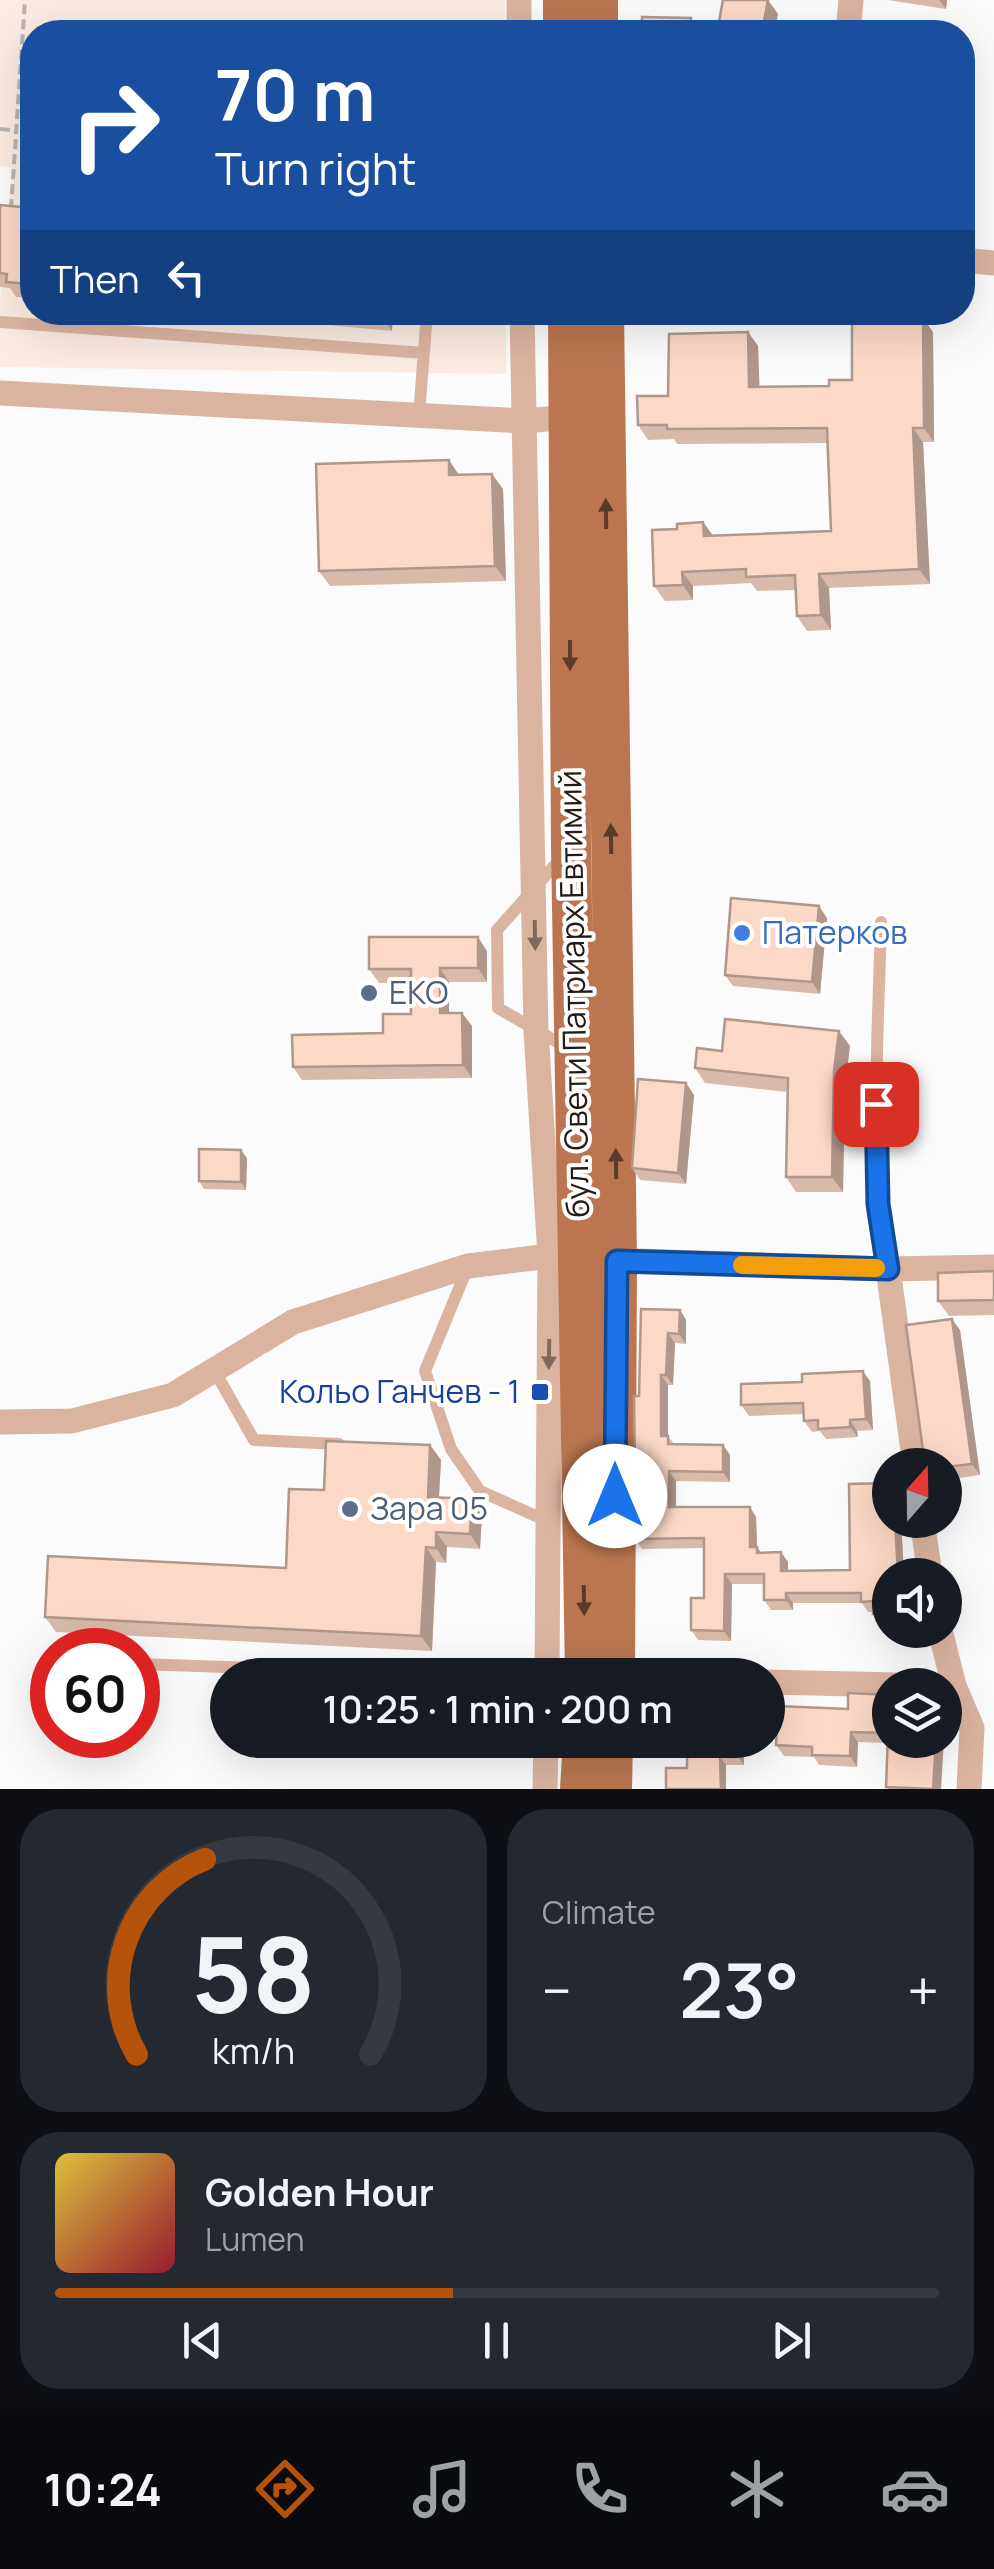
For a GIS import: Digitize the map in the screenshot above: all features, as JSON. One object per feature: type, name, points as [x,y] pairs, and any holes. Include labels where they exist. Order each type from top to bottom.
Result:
[{"type":"main road","name":"бул. Свети Патриарх Евтимий","points":[[568,325],[576,1052],[564,1257],[584,1658]]},
{"type":"main road","name":"бул. Свети Патриарх Евтимий","points":[[604,325],[617,1261],[615,1658]]},
{"type":"main road","points":[[580,1789],[581,1758]]},
{"type":"main road","points":[[612,1789],[613,1758]]},
{"type":"street","points":[[522,325],[536,1032],[564,1257],[546,1521],[547,1658]]},
{"type":"street","points":[[0,393],[524,421],[568,417]]},
{"type":"street","points":[[2,1420],[72,1421],[173,1395],[293,1322],[468,1266],[564,1257],[888,1269],[994,1267]]},
{"type":"street","points":[[888,1269],[913,1448]]},
{"type":"street","points":[[785,1682],[872,1684]]},
{"type":"street","points":[[962,1709],[972,1728],[969,1789]]},
{"type":"street","points":[[545,1789],[546,1758]]},
{"type":"lane","points":[[41,325],[424,353]]},
{"type":"lane","points":[[418,416],[426,325]]},
{"type":"lane","points":[[571,847],[497,930],[498,1008],[576,1052]]},
{"type":"lane","points":[[881,922],[876,1104],[878,1204],[888,1269]]},
{"type":"lane","points":[[468,1266],[425,1371],[451,1449],[480,1491],[546,1521]]},
{"type":"lane","points":[[214,1370],[254,1440],[353,1444]]},
{"type":"lane","points":[[432,1448],[451,1449]]},
{"type":"lane","points":[[160,1665],[210,1666]]},
{"type":"path","points":[[10,212],[20,96]]},
{"type":"path","points":[[0,129],[18,131]]},
{"type":"shaded area","points":[[0,0],[505,0],[505,20],[20,20],[20,325],[506,325],[506,374],[0,367],[0,304],[12,168],[0,166]]},
{"type":"building","points":[[723,0],[768,0],[764,20],[719,20]]},
{"type":"building","points":[[642,17],[691,18],[691,20]]},
{"type":"building","points":[[0,205],[20,207],[20,283],[6,282],[7,274],[0,273]]},
{"type":"building","points":[[852,325],[923,325],[924,428],[913,428],[919,569],[819,574],[821,615],[797,616],[795,575],[746,577],[746,569],[682,572],[683,585],[654,586],[652,530],[703,522],[704,536],[831,531],[827,428],[667,429],[667,425],[638,425],[637,396],[668,396],[669,334],[748,332],[749,387],[829,386],[829,380],[852,380]]},
{"type":"building","points":[[449,460],[449,475],[492,474],[495,566],[319,571],[316,464]]},
{"type":"building","points":[[731,898],[819,906],[812,982],[725,975]]},
{"type":"building","points":[[369,937],[478,937],[478,968],[440,968],[440,1013],[462,1013],[463,1065],[293,1067],[292,1035],[383,1033],[383,1014],[411,1014],[411,969],[369,969]]},
{"type":"building","points":[[725,1019],[839,1031],[834,1071],[832,1177],[786,1177],[788,1078],[695,1068],[697,1048],[722,1051]]},
{"type":"building","points":[[638,1079],[686,1083],[678,1173],[632,1168]]},
{"type":"building","points":[[199,1149],[241,1150],[241,1182],[199,1181]]},
{"type":"building","points":[[994,1271],[994,1300],[938,1301],[938,1273]]},
{"type":"building","points":[[641,1309],[680,1310],[679,1334],[668,1333],[666,1375],[661,1375],[661,1436],[668,1436],[668,1444],[723,1445],[723,1472],[669,1471],[669,1507],[750,1507],[750,1547],[757,1547],[757,1553],[781,1552],[781,1571],[850,1570],[849,1484],[872,1483],[872,1538],[896,1538],[897,1558],[872,1558],[872,1601],[861,1602],[861,1593],[786,1593],[786,1600],[764,1600],[764,1574],[725,1574],[724,1631],[691,1630],[691,1598],[704,1598],[704,1538],[636,1539],[634,1396],[639,1396]]},
{"type":"building","points":[[952,1319],[972,1464],[962,1465],[962,1448],[923,1448],[906,1325]]},
{"type":"building","points":[[863,1371],[866,1419],[850,1420],[850,1427],[818,1429],[818,1420],[804,1421],[803,1403],[741,1405],[741,1384],[802,1382],[802,1374]]},
{"type":"building","points":[[326,1441],[430,1445],[428,1497],[472,1499],[470,1534],[436,1532],[436,1548],[426,1547],[421,1636],[45,1617],[48,1556],[286,1568],[289,1489],[324,1490]]},
{"type":"building","points":[[848,1693],[872,1694],[872,1733],[851,1732],[850,1756],[812,1755],[812,1747],[785,1746],[785,1706],[848,1709]]},
{"type":"building","points":[[687,1758],[720,1758],[721,1789],[666,1789],[666,1768],[687,1768]]},
{"type":"building","points":[[887,1758],[935,1758],[933,1789],[886,1787]]},
{"type":"slow traffic","points":[[742,1265],[876,1268]]},
{"type":"place","name":"Патерков","points":[[742,933]]},
{"type":"place","name":"EKO","points":[[369,993]]},
{"type":"place","name":"Кольо Ганчев - 1","points":[[540,1392]]},
{"type":"place","name":"Зара 05","points":[[350,1509]]},
{"type":"route","points":[[615,1496],[617,1261],[888,1269],[878,1204],[876,1104]]}]
